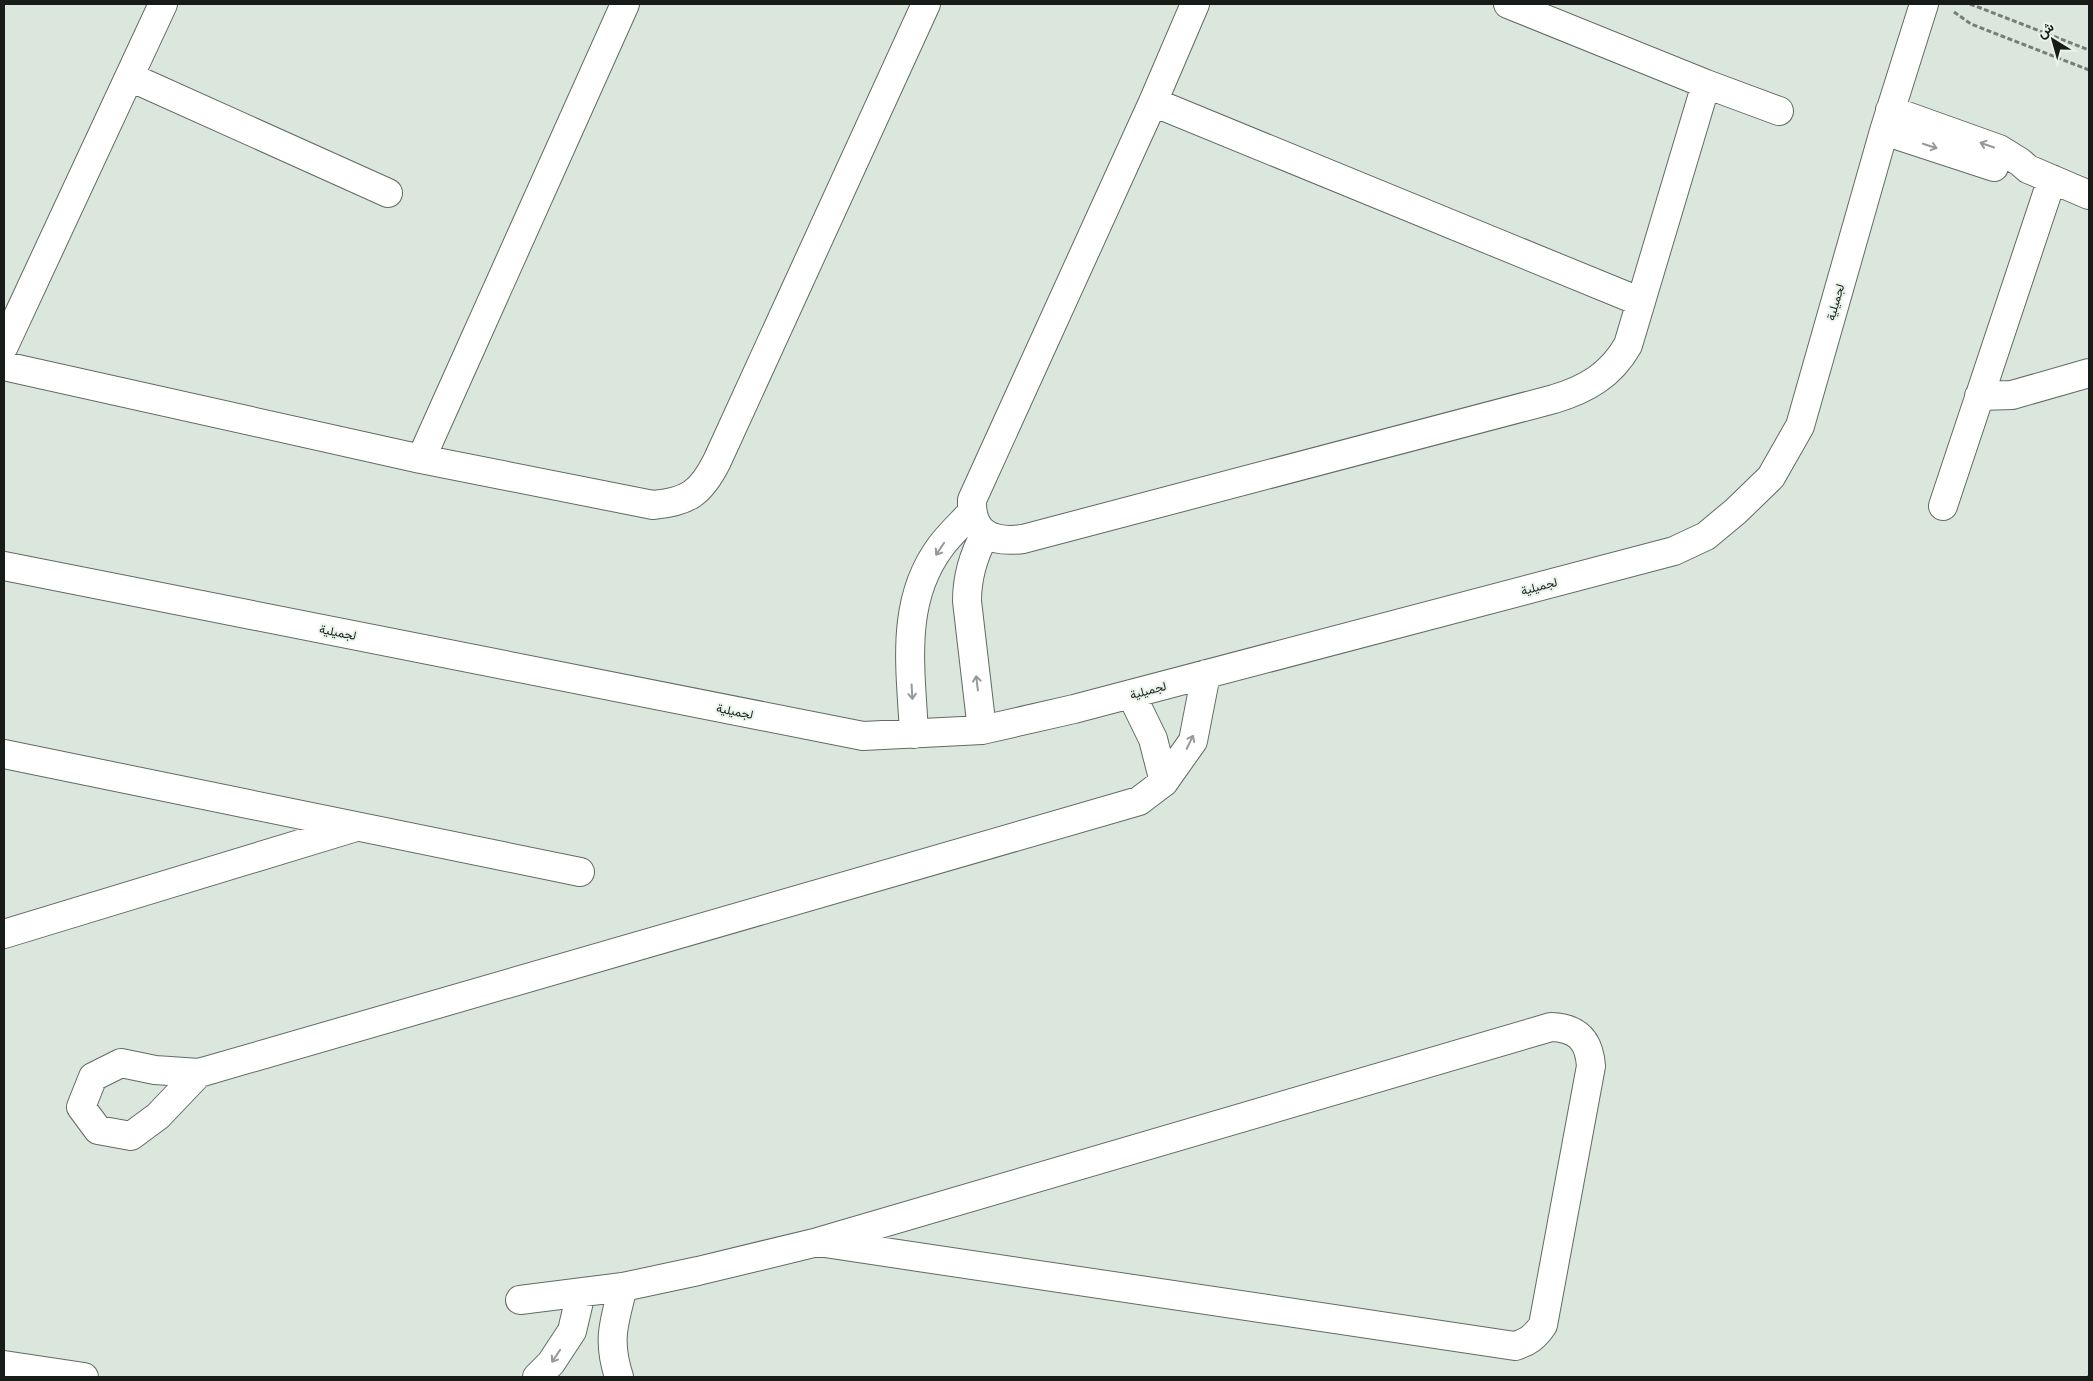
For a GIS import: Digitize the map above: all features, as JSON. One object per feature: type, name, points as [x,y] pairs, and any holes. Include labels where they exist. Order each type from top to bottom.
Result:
[{"type":"street","points":[[4,346],[163,4]]},
{"type":"street","points":[[421,459],[625,4]]},
{"type":"street","points":[[4,366],[421,459],[652,505],[673,504],[692,495],[708,480],[718,461],[926,4]]},
{"type":"street","points":[[982,730],[966,601],[967,583],[978,523],[972,500],[1153,102],[1195,4]]},
{"type":"street","points":[[1508,4],[1706,84],[1779,111]]},
{"type":"street","name":"لجميلية","points":[[4,566],[863,736],[982,730],[1131,694],[1674,551],[1706,536],[1736,512],[1771,477],[1800,426],[1887,121],[1924,4]]},
{"type":"street","points":[[130,77],[388,193]]},
{"type":"street","points":[[978,523],[996,540],[1023,539],[1573,394],[1590,385],[1606,374],[1619,360],[1628,345],[1706,84]]},
{"type":"street","points":[[1153,102],[1641,302]]},
{"type":"street","points":[[1887,121],[1991,166],[2040,174],[2089,195]]},
{"type":"street","points":[[1943,506],[1979,396],[2040,174]]},
{"type":"street","points":[[1979,396],[2012,394],[2089,373]]},
{"type":"street","points":[[914,734],[910,650],[913,606],[925,573],[940,547],[978,523]]},
{"type":"street","points":[[199,1073],[1139,801],[1164,782],[1193,741],[1206,674]]},
{"type":"street","points":[[1131,694],[1153,739],[1164,782]]},
{"type":"street","points":[[4,754],[580,872]]},
{"type":"street","points":[[4,934],[359,826]]},
{"type":"street","points":[[520,1300],[623,1287],[818,1242],[1551,1027],[1564,1028],[1575,1032],[1585,1042],[1590,1053],[1591,1066],[1543,1325],[1536,1335],[1526,1342],[1515,1346],[818,1242]]},
{"type":"street","points":[[619,1377],[612,1356],[612,1328],[623,1287]]},
{"type":"street","points":[[537,1377],[551,1363],[572,1331],[581,1293]]},
{"type":"street","points":[[4,1365],[84,1377]]},
{"type":"path","points":[[1970,4],[2089,50]]},
{"type":"path","points":[[1951,8],[1962,19],[1971,24],[2089,70]]}]
